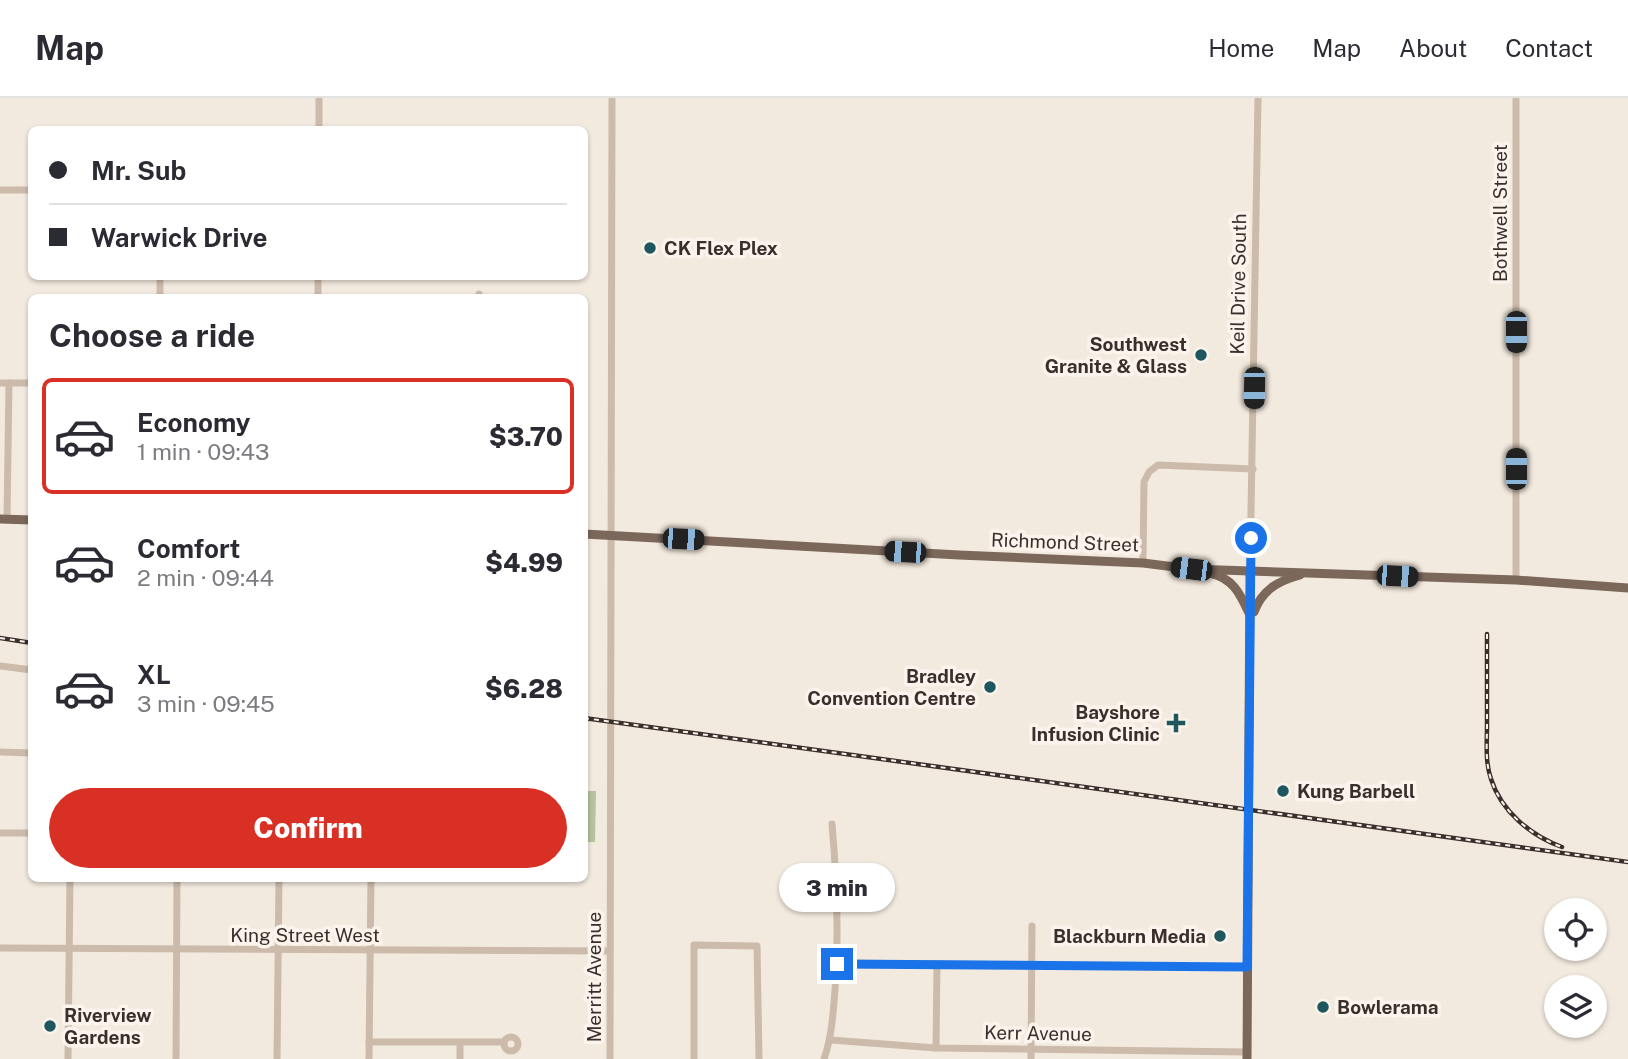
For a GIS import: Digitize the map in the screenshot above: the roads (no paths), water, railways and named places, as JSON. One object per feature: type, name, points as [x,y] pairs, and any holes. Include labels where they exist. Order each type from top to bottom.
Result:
[{"type":"main road","points":[[3,519],[28,520]]},
{"type":"main road","name":"Richmond Street","points":[[588,534],[1143,563],[1191,569],[1516,580],[1628,588]]},
{"type":"main road","points":[[1191,569],[1220,575],[1234,585],[1251,618]]},
{"type":"main road","name":"Keil Drive South","points":[[1246,1055],[1250,571]]},
{"type":"main road","points":[[1251,618],[1258,601],[1272,586],[1312,572]]},
{"type":"street","points":[[318,126],[319,98]]},
{"type":"street","name":"Merritt Avenue","points":[[610,1059],[612,98]]},
{"type":"street","name":"Keil Drive South","points":[[1250,571],[1258,98]]},
{"type":"street","name":"Bothwell Street","points":[[1516,98],[1516,580]]},
{"type":"street","points":[[0,190],[28,190]]},
{"type":"street","points":[[0,383],[28,383]]},
{"type":"street","points":[[3,519],[9,383]]},
{"type":"street","points":[[1143,563],[1144,482],[1149,472],[1158,465],[1253,469]]},
{"type":"street","points":[[0,666],[28,670]]},
{"type":"street","points":[[0,752],[28,753]]},
{"type":"street","points":[[824,1059],[831,1040],[837,964],[838,889],[832,824]]},
{"type":"street","points":[[0,833],[28,833]]},
{"type":"street","points":[[68,1059],[70,882]]},
{"type":"street","points":[[176,1059],[177,882]]},
{"type":"street","points":[[277,1059],[278,882]]},
{"type":"street","points":[[369,1059],[371,882]]},
{"type":"street","points":[[838,889],[891,887]]},
{"type":"street","points":[[1031,1059],[1032,926]]},
{"type":"street","points":[[694,1059],[694,945],[757,946],[759,1059]]},
{"type":"street","name":"King Street West","points":[[0,948],[610,951]]},
{"type":"street","points":[[837,964],[1247,967]]},
{"type":"street","points":[[936,1048],[937,964]]},
{"type":"street","name":"Kerr Avenue","points":[[831,1040],[936,1048],[1246,1055]]},
{"type":"street","points":[[369,1042],[504,1042]]},
{"type":"street","points":[[460,1043],[460,1059]]},
{"type":"railway","points":[[1487,634],[1487,753],[1491,779],[1502,802],[1519,821],[1539,836],[1562,847]]},
{"type":"railway","points":[[0,638],[28,642]]},
{"type":"railway","points":[[588,719],[1628,862]]},
{"type":"place","name":"CK Flex Plex","points":[[650,248]]},
{"type":"place","name":"Southwest Granite & Glass","points":[[1201,355]]},
{"type":"place","name":"Bradley Convention Centre","points":[[990,687]]},
{"type":"place","name":"Bayshore Infusion Clinic","points":[[1176,723]]},
{"type":"place","name":"Kung Barbell","points":[[1283,791]]},
{"type":"place","name":"Blackburn Media","points":[[1220,936]]},
{"type":"place","name":"Bowlerama","points":[[1323,1007]]},
{"type":"place","name":"Riverview Gardens","points":[[50,1026]]}]
